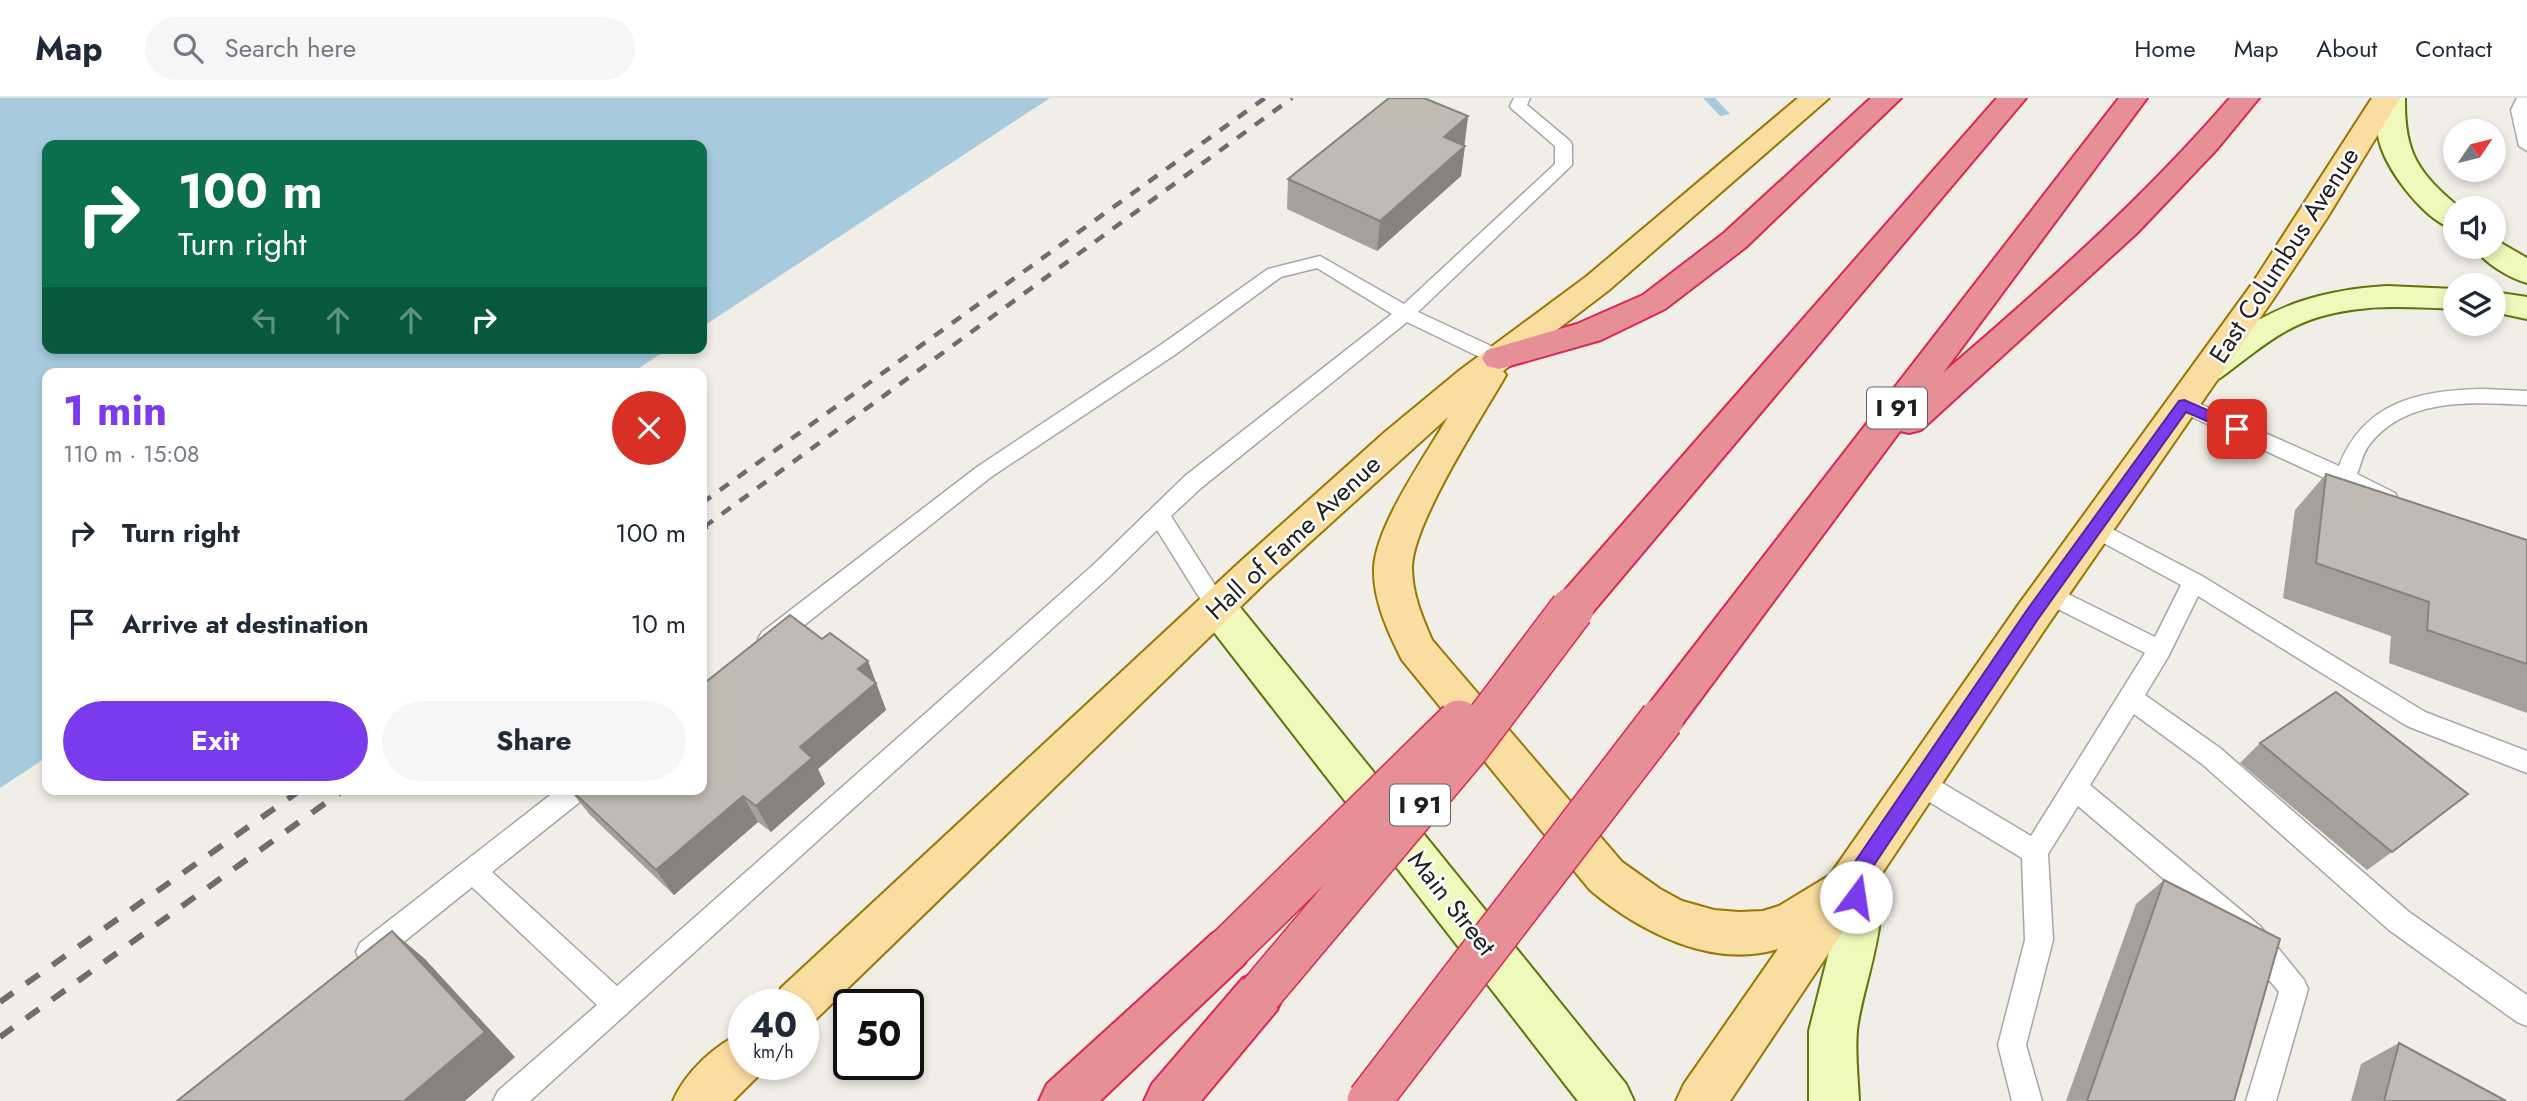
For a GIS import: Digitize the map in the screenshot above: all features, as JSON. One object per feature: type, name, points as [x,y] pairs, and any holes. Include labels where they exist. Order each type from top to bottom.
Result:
[{"type":"highway","points":[[1499,358],[1589,332],[1654,302],[1735,240],[1887,98]]},
{"type":"highway","name":"I 91","points":[[1169,1101],[1449,770],[1525,675],[1572,609],[2012,98]]},
{"type":"highway","name":"I 91","points":[[1369,1101],[2133,98]]},
{"type":"highway","points":[[1847,475],[2109,244],[2189,163],[2245,98]]},
{"type":"highway","points":[[1064,1101],[1363,820],[1572,609]]},
{"type":"main road","name":"Hall of Fame Avenue","points":[[814,989],[1216,607],[1397,441],[1598,282],[1815,98]]},
{"type":"main road","name":"East Columbus Avenue","points":[[1701,1101],[2048,594],[2208,370],[2312,218],[2388,98]]},
{"type":"main road","points":[[1499,358],[1412,510],[1396,549],[1393,568],[1398,607],[1416,649],[1606,876],[1644,906],[1694,926],[1740,933],[1762,931],[1783,927],[1802,918],[1857,875]]},
{"type":"main road","points":[[698,1101],[728,1072]]},
{"type":"street","points":[[2388,98],[2391,132],[2403,165],[2429,198],[2443,210]]},
{"type":"street","points":[[2506,259],[2527,273]]},
{"type":"street","points":[[2208,370],[2277,322],[2318,307],[2367,297],[2443,299]]},
{"type":"street","points":[[2506,304],[2527,308]]},
{"type":"street","name":"Main Street","points":[[1216,607],[1609,1101]]},
{"type":"street","points":[[1834,1101],[1833,1031],[1855,940],[1857,875]]},
{"type":"lane","points":[[508,1101],[1100,572],[1193,482],[1405,313],[1563,165],[1564,145],[1518,106],[1522,98]]},
{"type":"lane","points":[[2525,98],[2519,110],[2527,146]]},
{"type":"lane","points":[[756,650],[984,472],[1170,349],[1275,273],[1320,262],[1405,313],[1499,358]]},
{"type":"lane","points":[[2345,477],[2363,438],[2390,415],[2434,399],[2487,395],[2527,398]]},
{"type":"lane","points":[[2184,405],[2409,508]]},
{"type":"lane","points":[[1160,514],[1216,607]]},
{"type":"lane","points":[[2095,528],[2194,582],[2416,719],[2527,762]]},
{"type":"lane","points":[[2027,1101],[2012,1045],[2039,940],[2035,852],[2160,650],[2194,582]]},
{"type":"lane","points":[[2048,594],[2160,650]]},
{"type":"lane","points":[[2130,698],[2211,756],[2399,920],[2527,1012]]},
{"type":"lane","points":[[1920,783],[2035,852]]},
{"type":"lane","points":[[2075,788],[2250,935],[2294,989],[2261,1101]]},
{"type":"lane","points":[[354,965],[569,795]]},
{"type":"lane","points":[[473,871],[617,1004]]},
{"type":"water","points":[[0,98],[1050,98],[707,324],[707,140],[42,140],[42,354],[660,354],[639,368],[42,368],[42,760],[0,788]]},
{"type":"building","points":[[1389,98],[1424,98],[1468,116],[1444,137],[1465,146],[1380,221],[1288,179]]},
{"type":"building","points":[[2326,474],[2527,540],[2527,664],[2427,630],[2429,602],[2316,563]]},
{"type":"building","points":[[790,615],[822,639],[830,633],[868,661],[858,669],[876,683],[800,747],[812,758],[756,806],[743,796],[656,870],[576,795],[707,795],[707,681]]},
{"type":"building","points":[[2336,692],[2468,794],[2392,852],[2260,743]]},
{"type":"building","points":[[2164,880],[2280,939],[2234,1101],[2087,1101]]},
{"type":"building","points":[[392,931],[485,1032],[404,1101],[177,1101]]},
{"type":"building","points":[[2399,1043],[2506,1101],[2384,1101]]},
{"type":"waterway","points":[[1709,98],[1724,114]]},
{"type":"railway","points":[[707,499],[1265,98]]},
{"type":"railway","points":[[707,525],[1292,98]]},
{"type":"railway","points":[[0,1002],[293,795]]},
{"type":"railway","points":[[0,1037],[337,795]]},
{"type":"route","points":[[1856,897],[1857,875],[2033,615],[2184,405],[2237,429]]}]
